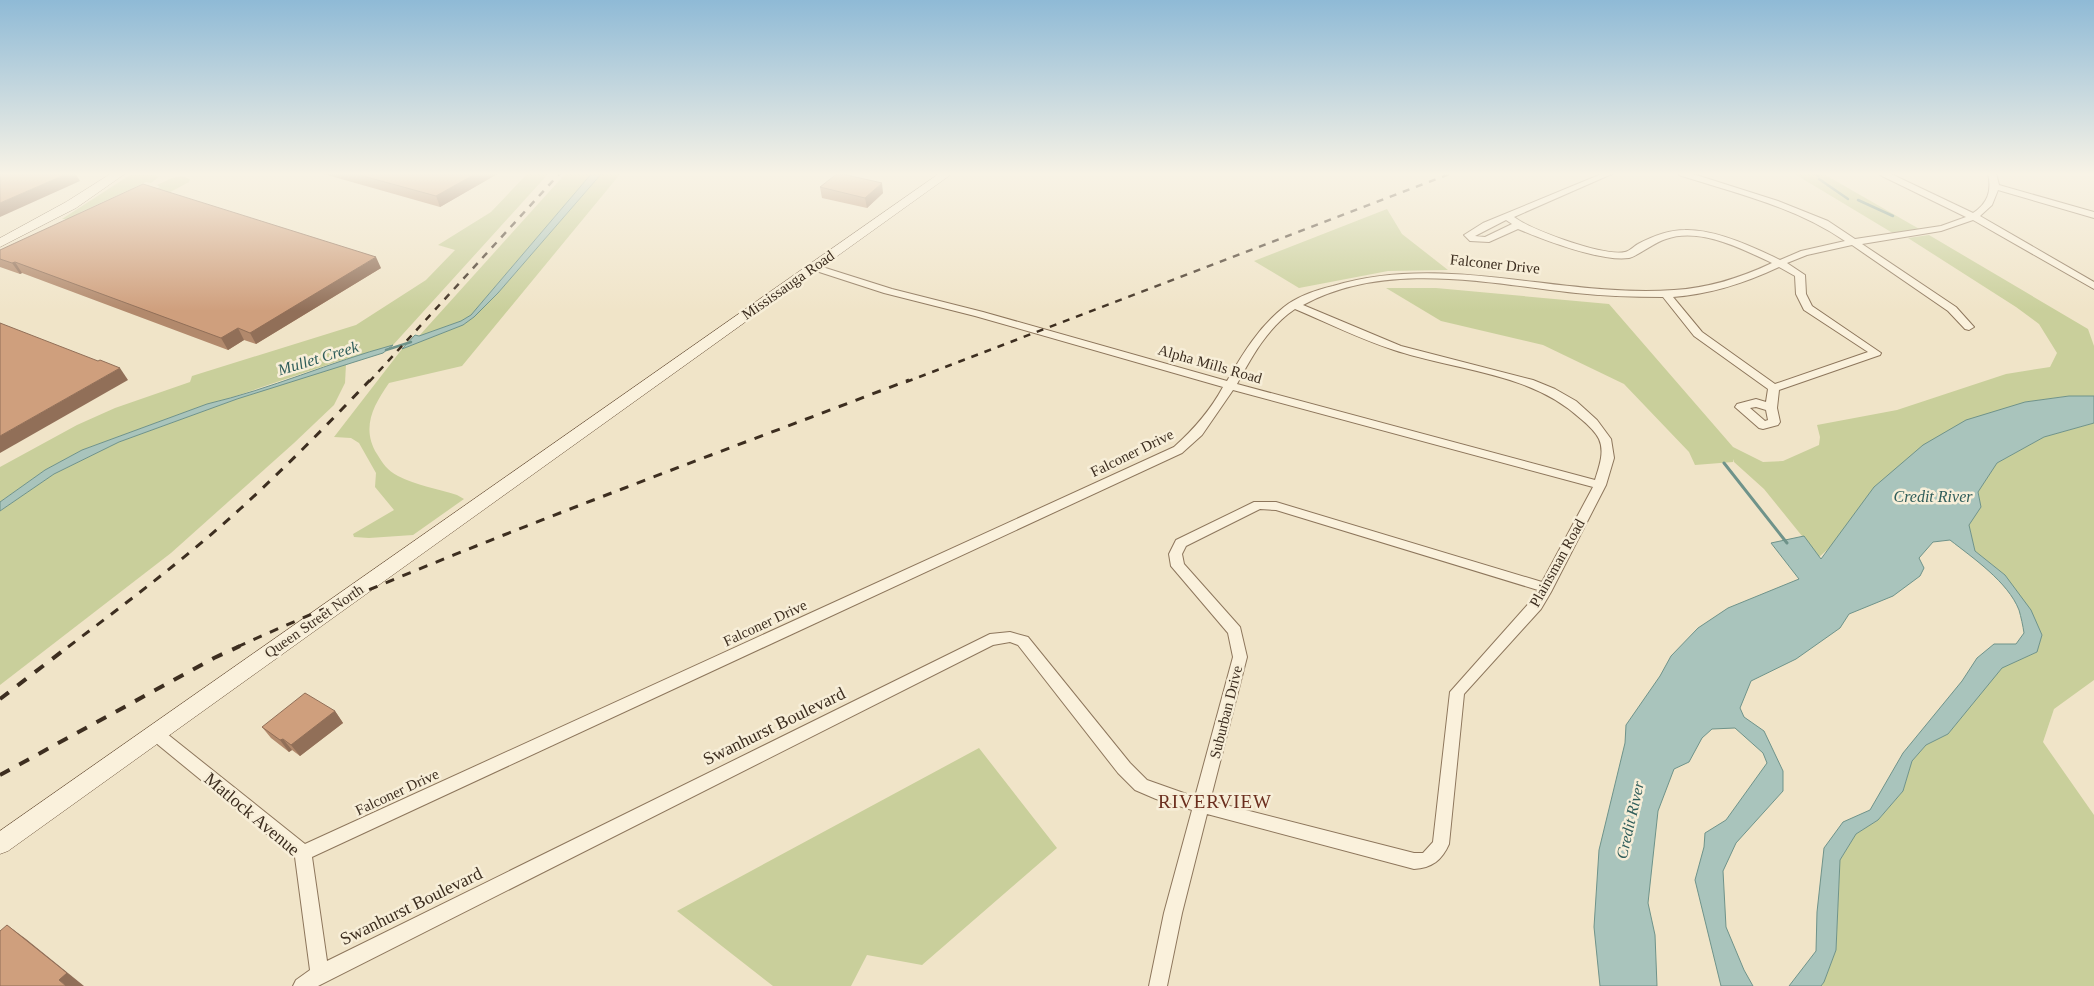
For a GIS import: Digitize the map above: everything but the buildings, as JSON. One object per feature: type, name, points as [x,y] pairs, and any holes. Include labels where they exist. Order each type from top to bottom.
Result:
[{"type":"main road","points":[[0,242],[44,219]]},
{"type":"main road","name":"Mississauga Road","points":[[628,398],[881,219]]},
{"type":"main road","name":"Queen Street North","points":[[0,844],[628,398]]},
{"type":"street","points":[[1502,219],[1486,225],[1469,235],[1472,239],[1486,240],[1518,225]]},
{"type":"street","points":[[1511,219],[1536,234],[1614,254],[1629,255],[1642,246],[1676,233],[1694,232],[1737,245],[1800,275],[1801,294],[1808,308],[1876,353],[1774,388]]},
{"type":"street","points":[[1816,219],[1952,309],[1969,327]]},
{"type":"street","name":"Falconer Drive","points":[[303,853],[1178,450],[1199,433],[1266,328],[1295,304],[1312,295],[1353,282],[1425,274],[1480,278],[1601,292],[1666,294],[1695,291],[1728,284],[1814,250],[1935,230],[1966,219]]},
{"type":"street","points":[[1979,219],[2094,286]]},
{"type":"street","name":"Alpha Mills Road","points":[[813,267],[888,291],[980,314],[1229,385],[1600,486]]},
{"type":"street","points":[[1666,294],[1698,334],[1774,388]]},
{"type":"street","name":"Plainsman Road","points":[[1202,806],[1414,861],[1426,861],[1433,857],[1440,844],[1457,692],[1536,605],[1600,486],[1608,458],[1605,439],[1593,423],[1572,404],[1551,391],[1529,382],[1398,348],[1295,304]]},
{"type":"street","points":[[1772,408],[1774,388]]},
{"type":"street","name":"Suburban Drive","points":[[1158,986],[1174,914],[1240,657],[1235,631],[1174,559],[1175,552],[1181,543],[1258,505],[1276,506],[1546,588]]},
{"type":"street","name":"Swanhurst Boulevard","points":[[302,986],[320,974],[990,640],[1010,637],[1023,641],[1124,768],[1141,785],[1156,792],[1202,806]]},
{"type":"street","name":"Matlock Avenue","points":[[156,734],[303,853],[320,974]]},
{"type":"green space","points":[[480,219],[507,219],[393,345],[207,404],[82,450],[45,470],[0,502],[0,467],[77,425],[115,408],[190,382],[192,376],[356,325],[426,280],[455,250],[438,245]]},
{"type":"green space","points":[[525,219],[553,219],[471,315],[461,321],[419,336]]},
{"type":"green space","points":[[562,219],[583,219],[462,366],[389,383],[374,409],[370,426],[372,444],[383,464],[388,469],[405,479],[457,495],[464,499],[413,535],[369,538],[354,537],[353,534],[394,510],[375,487],[376,473],[359,443],[351,438],[334,437],[402,349],[463,325],[474,317],[498,293]]},
{"type":"green space","points":[[1361,219],[1393,219],[1402,234],[1448,270],[1388,271],[1299,288],[1254,261]]},
{"type":"green space","points":[[1869,219],[1902,219],[1921,230],[1896,235]]},
{"type":"green space","points":[[1929,235],[2088,329],[2094,346],[2094,396],[2069,396],[2025,402],[1819,557],[1764,489],[1733,459],[1733,462],[1695,465],[1689,452],[1624,384],[1543,345],[1441,321],[1386,288],[1436,288],[1609,304],[1733,447],[1763,462],[1783,461],[1819,445],[1820,437],[1817,425],[1897,410],[2006,374],[2050,367],[2057,353],[2039,324],[2016,307],[1908,238]]},
{"type":"green space","points":[[346,364],[345,383],[334,405],[294,443],[171,553],[0,685],[0,511],[54,474],[119,442],[237,399]]},
{"type":"green space","points":[[2094,423],[2094,680],[2054,709],[2043,742],[2094,815],[2094,986],[1821,986],[1836,950],[1840,860],[1856,834],[1878,820],[1903,791],[1912,761],[1926,745],[1948,734],[2002,667],[2037,652],[2042,635],[2005,575],[1975,551],[1969,525],[1981,507],[1978,492],[1997,463],[2044,437]]},
{"type":"green space","points":[[979,748],[1057,848],[922,965],[867,955],[851,986],[773,986],[677,911]]},
{"type":"water","points":[[553,219],[562,219],[498,293],[474,317],[463,325],[402,349],[415,335],[419,336],[461,321],[471,315]]},
{"type":"water","points":[[393,345],[383,353],[237,399],[119,442],[54,474],[0,511],[0,502],[45,470],[82,450],[207,404],[254,391]]},
{"type":"water","name":"Credit River","points":[[2069,396],[2094,396],[2094,423],[2044,437],[1997,463],[1978,492],[1981,507],[1969,525],[1975,551],[2005,575],[2031,610],[2042,635],[2037,652],[2002,668],[1948,734],[1926,745],[1912,761],[1903,791],[1878,820],[1856,834],[1840,860],[1836,950],[1821,986],[1789,986],[1816,951],[1817,912],[1824,848],[1843,822],[1870,810],[1903,753],[1962,681],[1977,658],[1994,644],[2016,644],[2024,633],[2019,610],[2007,590],[1989,571],[1950,540],[1933,542],[1919,558],[1924,568],[1920,576],[1893,596],[1849,614],[1840,628],[1796,659],[1751,681],[1740,708],[1744,717],[1764,731],[1783,771],[1783,791],[1736,843],[1723,871],[1726,927],[1744,970],[1753,986],[1721,986],[1695,880],[1704,847],[1705,833],[1726,820],[1767,763],[1763,753],[1735,728],[1712,729],[1702,738],[1689,762],[1674,769],[1658,811],[1648,903],[1655,935],[1657,986],[1600,986],[1594,927],[1599,850],[1625,743],[1626,725],[1660,676],[1671,656],[1698,628],[1728,608],[1799,579],[1771,543],[1804,536],[1821,559],[1874,487],[1923,445],[1966,420],[2025,402]]},
{"type":"waterway","name":"Mullet Creek","points":[[386,350],[411,342]]},
{"type":"waterway","points":[[1724,463],[1787,543]]},
{"type":"railway","points":[[369,382],[518,219]]},
{"type":"railway","points":[[906,382],[1332,219]]},
{"type":"railway","points":[[68,647],[155,580],[219,527],[290,462],[370,380]]},
{"type":"railway","points":[[237,647],[487,542],[909,380]]},
{"type":"railway","points":[[0,699],[69,646]]},
{"type":"railway","points":[[0,775],[214,658],[240,646]]},
{"type":"district","name":"RIVERVIEW","points":[[1215,801]]}]
